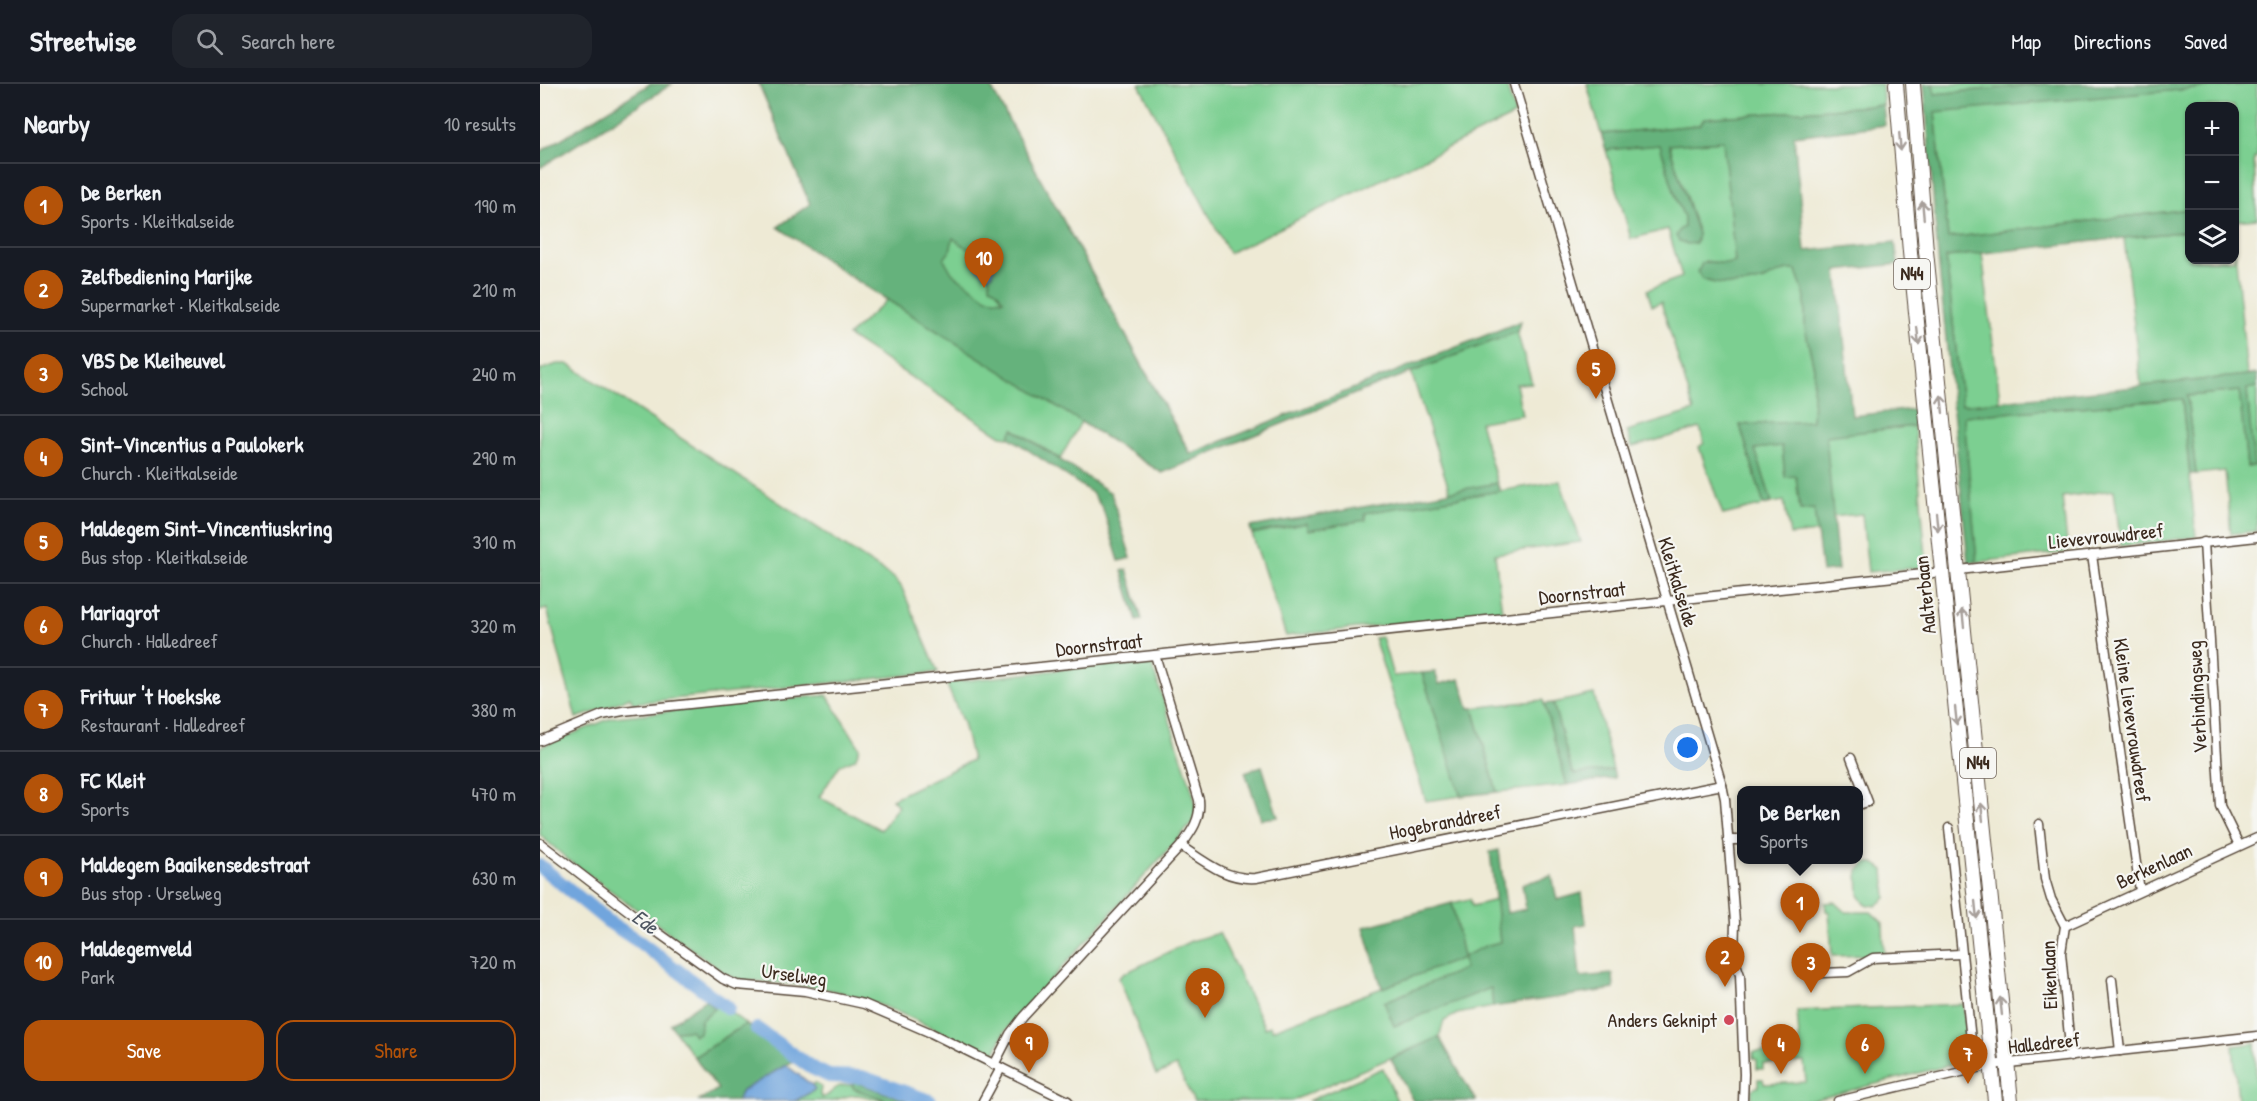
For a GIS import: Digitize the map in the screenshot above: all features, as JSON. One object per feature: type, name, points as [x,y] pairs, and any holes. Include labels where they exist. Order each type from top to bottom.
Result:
[{"type":"highway","name":"Aalterbaan","points":[[1896,84],[1911,264],[1995,1101]]},
{"type":"highway","name":"Aalterbaan","points":[[1913,84],[1926,251],[2011,1101]]},
{"type":"street","name":"Kleitkalseide","points":[[1514,84],[1722,785],[1734,922],[1734,958],[1740,975],[1743,1101]]},
{"type":"street","name":"Lievevrouwdreef","points":[[1959,570],[2257,537]]},
{"type":"street","name":"Verbindingsweg","points":[[2204,542],[2220,806],[2239,846]]},
{"type":"street","name":"Kleine Lievevrouwdreef","points":[[2092,555],[2140,891]]},
{"type":"street","points":[[1666,601],[1942,572]]},
{"type":"street","name":"Doornstraat","points":[[540,741],[602,715],[623,711],[1666,601]]},
{"type":"street","points":[[983,1101],[1010,1034],[1023,1017],[1181,846],[1197,822],[1199,800],[1155,655]]},
{"type":"street","points":[[1851,758],[1862,786]]},
{"type":"street","name":"Hogebranddreef","points":[[1181,846],[1226,874],[1240,878],[1256,878],[1722,785]]},
{"type":"street","points":[[1863,789],[1868,802],[1863,804]]},
{"type":"street","name":"Eikenlaan","points":[[2039,825],[2045,879],[2051,899],[2065,926],[2061,953],[2072,1057]]},
{"type":"street","points":[[1949,828],[1974,1069]]},
{"type":"street","name":"Berkenlaan","points":[[2065,926],[2257,838]]},
{"type":"street","points":[[1728,840],[1737,840]]},
{"type":"street","name":"Urselweg","points":[[540,843],[551,854],[723,979],[737,985],[805,991],[864,1004],[931,1033],[1068,1101]]},
{"type":"street","points":[[1822,973],[1848,972],[1873,958],[1962,954]]},
{"type":"street","points":[[2112,980],[2120,1051]]},
{"type":"street","name":"Halledreef","points":[[1838,1101],[1991,1065],[2257,1036]]},
{"type":"green space","points":[[650,84],[672,84],[540,168],[540,152]]},
{"type":"green space","points":[[759,84],[989,84],[1194,460],[1162,473],[1081,422],[1060,459],[1014,429],[1009,437],[1001,436],[848,336],[887,300],[778,227],[810,204]]},
{"type":"green space","points":[[759,84],[989,84],[1190,454],[1521,321],[1517,332],[1357,393],[1162,473],[848,275],[778,227],[810,204]],"holes":[[[953,238],[977,253],[994,257],[992,274],[989,276],[990,286],[1003,300],[987,298],[952,273],[944,259],[950,251]]]},
{"type":"green space","points":[[1139,84],[1506,84],[1515,115],[1229,253]]},
{"type":"green space","points":[[1587,84],[1882,84],[1883,105],[1705,118],[1699,125],[1601,134]]},
{"type":"green space","points":[[1924,84],[1933,84],[1935,94],[2046,84],[2247,84],[1935,112],[1948,238],[2185,209],[2185,231],[1946,257],[1962,405],[2257,374],[2257,387],[2247,389],[2254,466],[2247,467],[2239,391],[2187,396],[2196,474],[2190,474],[2182,399],[1964,416],[1977,562],[1968,563],[1938,258]]},
{"type":"green space","points":[[1933,84],[2046,84],[1934,94]]},
{"type":"green space","points":[[2257,84],[2257,157],[2254,158],[2257,219],[2239,221],[2239,102],[2185,102],[2185,209],[1948,238],[1935,111]]},
{"type":"green space","points":[[1883,105],[1885,125],[1794,136],[1805,251],[1895,242],[1898,264],[1837,271],[1852,416],[1913,409],[1914,426],[1826,436],[1838,570],[1822,572],[1814,509],[1800,510],[1796,476],[1785,477],[1782,446],[1755,449],[1772,503],[1764,505],[1740,425],[1812,421],[1814,368],[1805,328],[1805,297],[1796,270],[1782,272],[1746,284],[1723,284],[1709,281],[1702,279],[1698,272],[1702,263],[1735,262],[1723,141],[1669,145],[1698,234],[1696,243],[1687,244],[1679,241],[1676,236],[1684,227],[1684,217],[1660,145],[1606,150],[1601,134],[1699,125],[1705,118]]},
{"type":"green space","points":[[1724,141],[1735,262],[1730,264],[1705,261],[1698,272],[1702,279],[1709,281],[1723,284],[1746,284],[1786,270],[1796,270],[1805,297],[1805,328],[1814,368],[1812,421],[1740,425],[1764,505],[1723,515],[1699,447],[1704,443],[1700,428],[1632,447],[1627,431],[1694,411],[1661,302],[1652,306],[1647,290],[1682,277],[1668,229],[1631,239],[1606,150],[1660,144],[1684,217],[1684,227],[1698,234],[1669,144]]},
{"type":"green space","points":[[2185,231],[2185,264],[2236,264],[2247,375],[2141,386],[2124,238]]},
{"type":"green space","points":[[1982,253],[2000,401],[1962,405],[1946,257]]},
{"type":"green space","points":[[1517,332],[1532,383],[1516,384],[1522,415],[1480,422],[1497,483],[1450,492],[1411,372]]},
{"type":"green space","points":[[557,364],[568,364],[894,578],[901,586],[938,672],[633,703],[630,697],[576,718],[547,609],[540,611],[540,370]]},
{"type":"green space","points":[[2257,387],[2257,531],[2231,534],[2225,471],[2196,474],[2187,396],[2240,391],[2247,467],[2253,466],[2247,388]]},
{"type":"green space","points":[[2182,399],[2196,537],[2121,546],[2114,490],[2062,497],[2068,552],[1977,562],[1963,416]]},
{"type":"green space","points":[[1914,426],[1927,567],[1868,572],[1862,514],[1832,517],[1825,435]]},
{"type":"green space","points":[[1013,429],[1111,493],[1131,558],[1119,561],[1103,509],[1092,493],[1009,437]]},
{"type":"green space","points":[[1782,445],[1785,476],[1796,476],[1800,510],[1814,509],[1817,532],[1790,535],[1784,501],[1772,503],[1755,449]]},
{"type":"green space","points":[[1560,481],[1581,542],[1495,554],[1502,612],[1286,636],[1252,534],[1307,523],[1309,530],[1365,520],[1364,513]]},
{"type":"green space","points":[[1497,483],[1500,491],[1365,513],[1366,520],[1308,530],[1306,523],[1252,534],[1250,527]]},
{"type":"green space","points":[[1127,569],[1142,620],[1137,621],[1122,571]]},
{"type":"green space","points":[[1382,637],[1393,676],[1422,673],[1461,796],[1426,801],[1374,638]]},
{"type":"green space","points":[[1149,661],[1152,665],[1194,796],[1196,810],[1192,823],[1005,1031],[993,1057],[891,1009],[848,994],[805,985],[739,980],[729,976],[567,859],[540,835],[540,747],[614,717],[827,695],[860,748],[855,759],[840,765],[819,797],[881,830],[898,806],[892,799],[972,760],[963,723],[946,683]]},
{"type":"green space","points":[[1435,672],[1439,684],[1460,679],[1469,708],[1473,708],[1497,792],[1461,796],[1422,673]]},
{"type":"green space","points":[[1594,694],[1613,770],[1575,774],[1572,772],[1553,703]]},
{"type":"green space","points":[[1543,700],[1567,785],[1497,792],[1473,708]]},
{"type":"green space","points":[[1553,703],[1572,772],[1575,774],[1613,770],[1615,778],[1567,785],[1544,704]]},
{"type":"green space","points":[[1262,766],[1278,817],[1261,819],[1245,772]]},
{"type":"green space","points":[[1499,850],[1507,913],[1526,909],[1522,884],[1552,876],[1557,900],[1582,893],[1586,924],[1575,926],[1580,977],[1613,974],[1614,989],[1493,1007],[1491,988],[1394,1026],[1384,1002],[1464,969],[1463,958],[1382,988],[1364,927],[1452,903],[1463,957],[1485,946],[1500,942],[1490,852]]},
{"type":"green space","points":[[1867,863],[1874,863],[1884,870],[1886,898],[1876,906],[1865,904],[1859,895],[1858,870]]},
{"type":"green space","points":[[1470,899],[1472,906],[1496,900],[1500,942],[1485,946],[1465,968],[1394,1026],[1491,987],[1493,1007],[1457,1014],[1444,1021],[1439,1037],[1291,1101],[1194,1101],[1176,1066],[1156,1075],[1119,978],[1123,974],[1191,941],[1219,933],[1265,1028],[1270,1026],[1272,1030],[1463,957],[1452,903]]},
{"type":"green space","points":[[1835,902],[1846,912],[1871,912],[1883,923],[1884,955],[1832,956],[1829,912],[1826,911],[1825,903]]},
{"type":"green space","points":[[710,997],[746,1024],[694,1057],[675,1031],[690,1030],[699,1026],[701,1020],[715,1008],[705,1000]]},
{"type":"green space","points":[[705,1000],[715,1008],[701,1020],[699,1033],[694,1035],[690,1030],[675,1031],[670,1024]]},
{"type":"green space","points":[[1963,1004],[1970,1060],[1809,1101],[1751,1101],[1752,1089],[1758,1087],[1758,1079],[1763,1079],[1764,1084],[1806,1082],[1804,1062],[1763,1064],[1763,1069],[1757,1069],[1757,1060],[1753,1058],[1753,1052],[1800,1050],[1797,1011]]},
{"type":"green space","points":[[746,1024],[796,1059],[742,1091],[737,1101],[699,1101],[718,1089],[694,1057]]},
{"type":"green space","points":[[1439,1037],[1476,1101],[1413,1101],[1391,1059]]},
{"type":"green space","points":[[2255,1043],[2257,1101],[2238,1101],[2233,1046]]},
{"type":"green space","points":[[1383,1068],[1397,1101],[1308,1101]]},
{"type":"green space","points":[[855,1082],[907,1101],[882,1101],[884,1099],[854,1089],[852,1085]]},
{"type":"green space","points":[[815,1083],[821,1087],[822,1098],[840,1086],[852,1085],[854,1089],[885,1099],[857,1095],[829,1101],[795,1101],[813,1091],[812,1085]]},
{"type":"water","points":[[972,256],[994,257],[996,264],[992,274],[987,277],[971,263]]},
{"type":"water","points":[[786,1065],[815,1089],[795,1101],[737,1101],[742,1091]]},
{"type":"waterway","name":"Ede","points":[[540,866],[609,922],[728,1008]]},
{"type":"waterway","name":"Ede","points":[[757,1029],[812,1068],[829,1076],[862,1077],[930,1101]]},
{"type":"place","name":"Maldegemveld","points":[[984,288]]},
{"type":"place","name":"Maldegem Sint-Vincentiuskring","points":[[1596,399]]},
{"type":"place","name":"De Berken","points":[[1800,933]]},
{"type":"place","name":"Zelfbediening Marijke","points":[[1725,987]]},
{"type":"place","name":"VBS De Kleiheuvel","points":[[1811,993]]},
{"type":"place","name":"FC Kleit","points":[[1205,1018]]},
{"type":"place","name":"Anders Geknipt","points":[[1729,1020]]},
{"type":"place","name":"Maldegem Baaikensedestraat","points":[[1029,1073]]},
{"type":"place","name":"Sint-Vincentius a Paulokerk","points":[[1781,1074]]},
{"type":"place","name":"Mariagrot","points":[[1865,1074]]},
{"type":"place","name":"Frituur 't Hoekske","points":[[1968,1084]]}]
